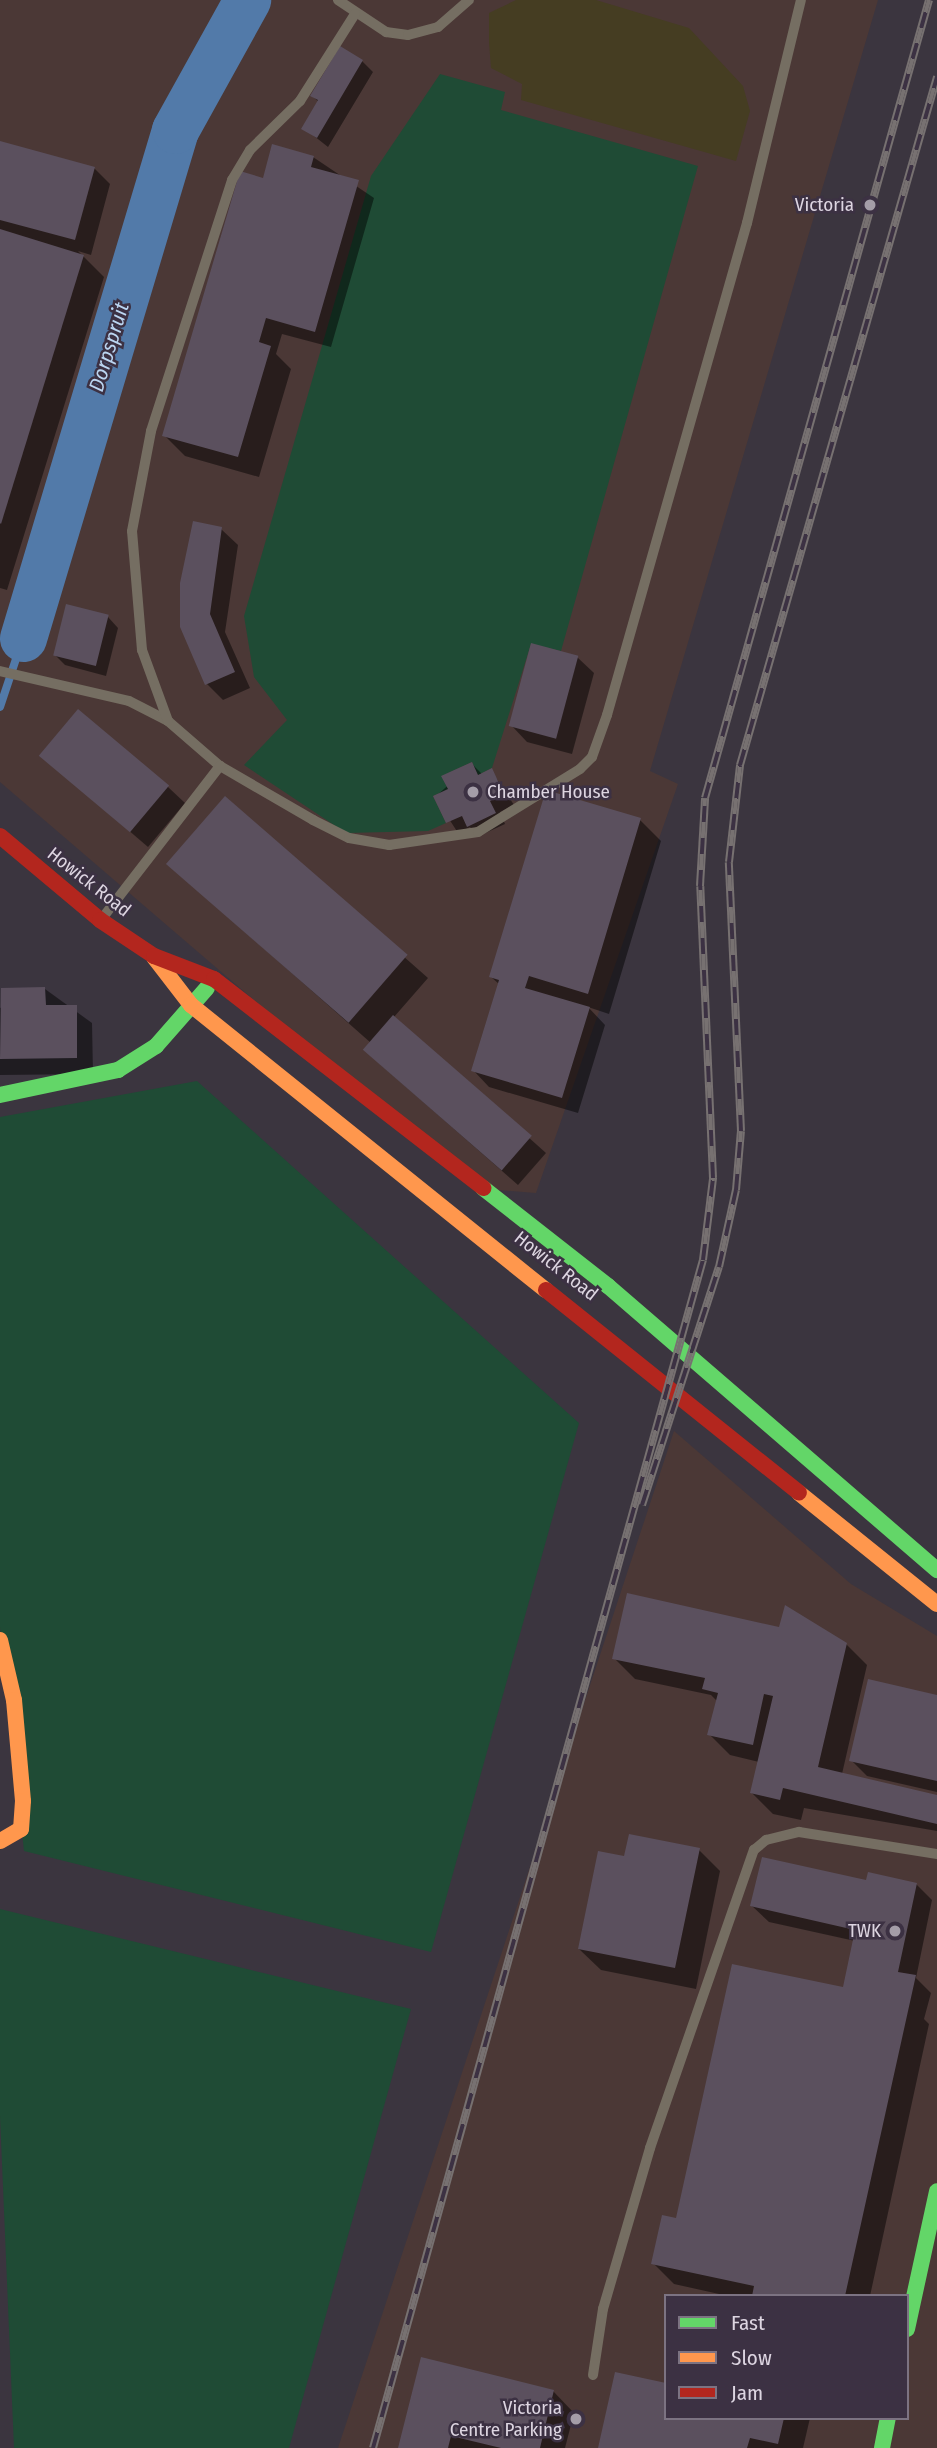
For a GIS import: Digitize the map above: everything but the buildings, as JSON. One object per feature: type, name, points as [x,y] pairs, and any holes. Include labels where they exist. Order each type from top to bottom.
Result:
[{"type":"main road","name":"Howick Road","points":[[0,836],[100,920],[154,956],[215,979],[608,1286],[937,1570]]},
{"type":"main road","name":"Howick Road","points":[[154,956],[191,1005],[576,1308],[937,1604]]},
{"type":"main road","points":[[0,1095],[103,1078],[156,1045],[215,979]]},
{"type":"main road","points":[[0,1640],[14,1700],[23,1801],[21,1829],[0,1841]]},
{"type":"main road","points":[[909,2320],[937,2191]]},
{"type":"main road","points":[[881,2448],[888,2420]]},
{"type":"lane","points":[[338,0],[355,14],[386,32],[408,35],[438,27],[469,0]]},
{"type":"lane","points":[[0,671],[22,679],[129,701],[168,721],[219,766],[349,838],[389,845],[478,832],[592,757],[747,223],[801,0]]},
{"type":"lane","points":[[168,721],[142,650],[132,531],[151,431],[232,180],[250,150],[300,101],[355,14]]},
{"type":"lane","points":[[100,920],[219,766]]},
{"type":"lane","points":[[593,2375],[603,2309],[650,2148],[754,1850],[788,1833],[829,1835],[937,1854]]},
{"type":"shaded area","points":[[0,0],[878,0],[650,771],[678,784],[536,1193],[473,1188],[0,782]]},
{"type":"shaded area","points":[[674,1431],[851,1584],[937,1636],[937,2448],[338,2448]]},
{"type":"green space","points":[[440,74],[505,92],[501,110],[698,166],[561,651],[531,644],[492,768],[478,775],[472,762],[442,776],[448,789],[433,796],[446,823],[428,831],[346,833],[244,765],[287,720],[254,677],[244,616],[371,176]]},
{"type":"green space","points":[[197,1081],[579,1423],[431,1952],[24,1851],[0,1627],[0,1117]]},
{"type":"green space","points":[[0,1909],[411,2009],[289,2448],[14,2448],[0,2116]]},
{"type":"sand","points":[[516,0],[596,0],[689,28],[743,86],[750,111],[736,161],[521,100],[522,84],[491,68],[489,42],[489,13]]},
{"type":"waterway","name":"Dorpspruit","points":[[23,638],[175,130],[247,0]]},
{"type":"waterway","name":"Dorpspruit","points":[[0,707],[23,638]]},
{"type":"railway","points":[[373,2448],[703,1260],[713,1178],[700,886],[705,798],[929,0]]},
{"type":"railway","points":[[642,1505],[719,1267],[736,1190],[741,1131],[729,862],[740,765],[937,77]]},
{"type":"traffic: fast","points":[[0,1095],[118,1070],[156,1046],[207,988]]},
{"type":"traffic: fast","points":[[483,1188],[608,1286],[937,1570]]},
{"type":"traffic: fast","points":[[909,2320],[937,2191]]},
{"type":"traffic: fast","points":[[882,2448],[888,2420]]},
{"type":"traffic: slow","points":[[154,957],[191,1005],[546,1290]]},
{"type":"traffic: slow","points":[[799,1493],[937,1604]]},
{"type":"traffic: slow","points":[[0,1640],[14,1700],[23,1801],[21,1829],[0,1841]]},
{"type":"traffic: jam","points":[[0,836],[100,920],[154,956],[214,979],[483,1188]]},
{"type":"traffic: jam","points":[[546,1290],[799,1493]]},
{"type":"place","name":"Victoria","points":[[870,205]]},
{"type":"place","name":"Chamber House","points":[[473,792]]},
{"type":"place","name":"TWK","points":[[895,1931]]},
{"type":"place","name":"Victoria Centre Parking","points":[[576,2419]]}]
